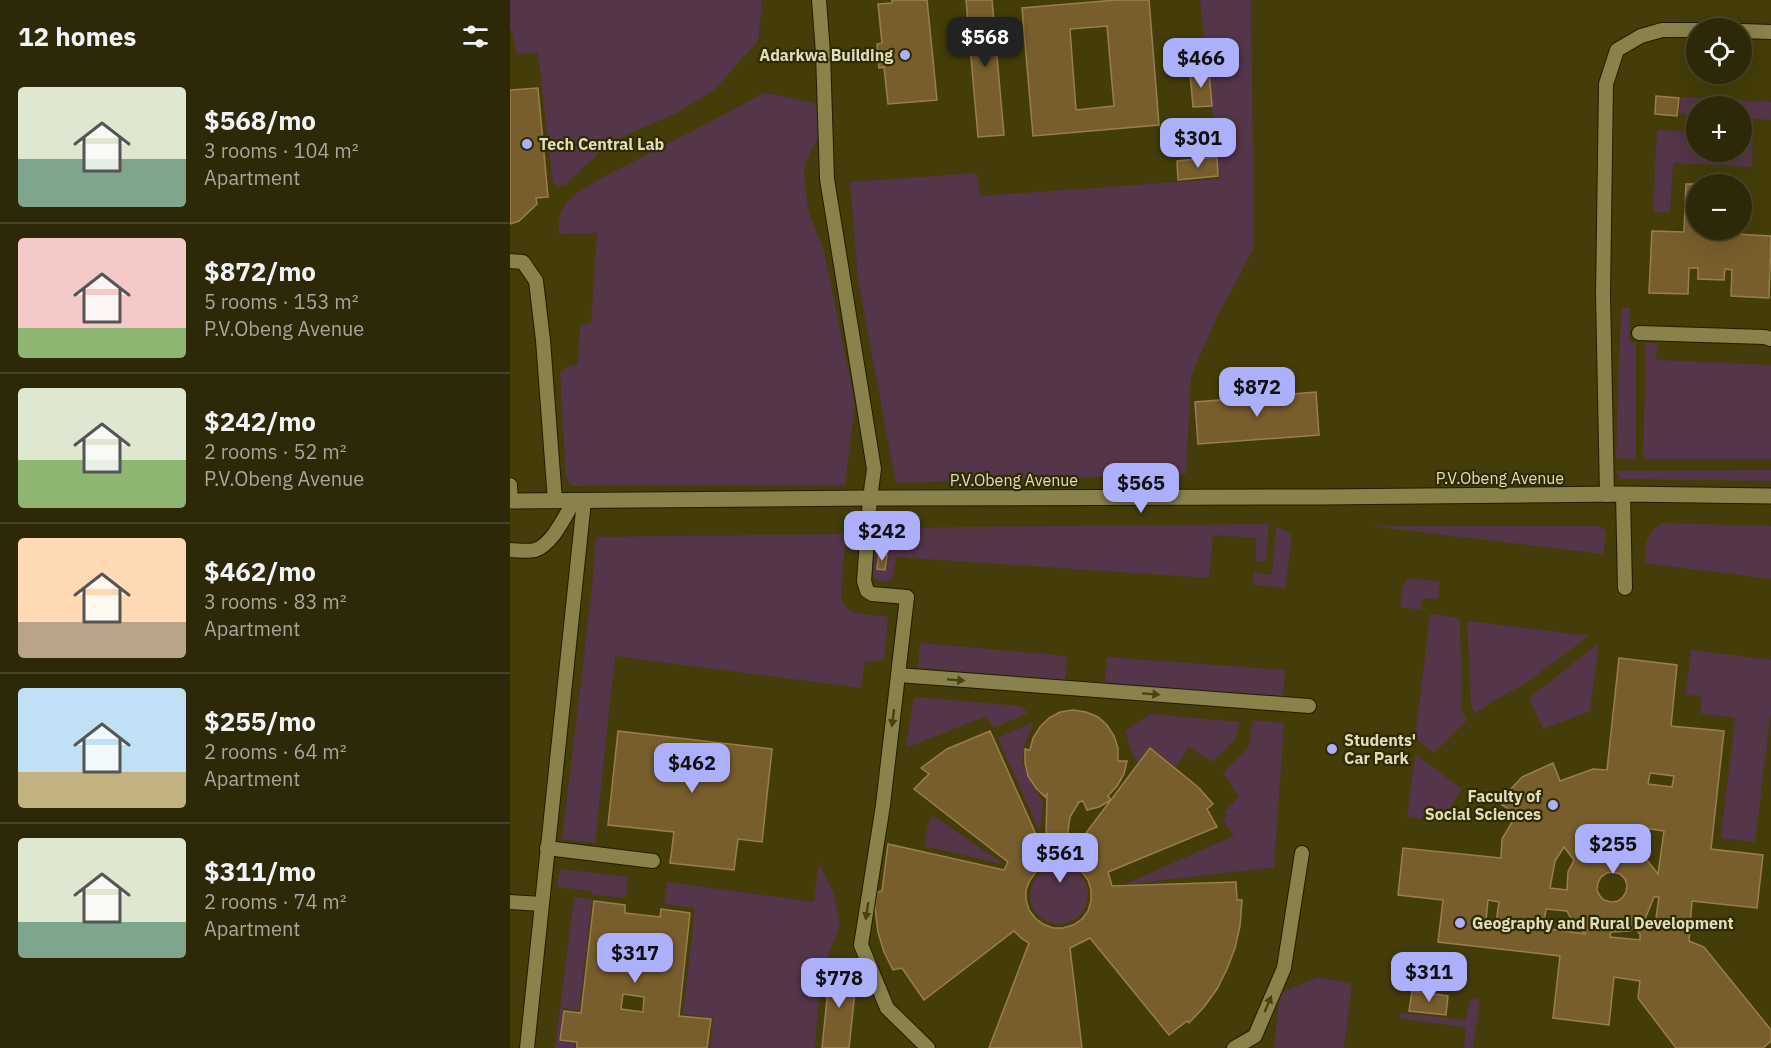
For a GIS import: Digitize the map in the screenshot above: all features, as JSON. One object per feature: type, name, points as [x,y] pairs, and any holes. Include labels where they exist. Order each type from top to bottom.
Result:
[{"type":"street","name":"P.V.Obeng Avenue","points":[[511,501],[1623,494],[1771,496]]},
{"type":"lane","points":[[819,0],[827,179],[874,469],[864,582],[865,588],[872,594],[907,597],[883,805],[861,945],[887,1008],[928,1048]]},
{"type":"lane","points":[[1607,495],[1604,295],[1606,84],[1617,50],[1641,36],[1662,30],[1686,30]]},
{"type":"lane","points":[[1752,31],[1771,32]]},
{"type":"lane","points":[[510,261],[523,262],[536,281],[543,340],[555,501]]},
{"type":"lane","points":[[1640,333],[1771,339]]},
{"type":"lane","points":[[510,485],[511,501]]},
{"type":"lane","points":[[1623,494],[1625,588]]},
{"type":"lane","points":[[510,550],[535,550],[548,541],[579,501]]},
{"type":"lane","points":[[527,1048],[579,501]]},
{"type":"lane","points":[[898,675],[1309,706]]},
{"type":"lane","points":[[547,849],[653,861]]},
{"type":"lane","points":[[1234,1048],[1255,1036],[1284,968],[1302,853]]},
{"type":"lane","points":[[510,902],[541,904]]},
{"type":"shaded area","points":[[510,0],[1771,0],[1771,1048],[510,1048]]},
{"type":"shaded area","points":[[510,0],[762,0],[758,41],[714,90],[675,114],[607,145],[565,185],[558,186],[553,183],[538,53],[516,54],[512,30],[510,30]]},
{"type":"shaded area","points":[[1200,0],[1251,0],[1254,248],[1217,317],[1191,376],[1186,474],[896,483],[858,279],[850,182],[977,173],[980,196],[1220,179]]},
{"type":"shaded area","points":[[765,93],[814,103],[820,113],[820,133],[805,163],[804,173],[808,210],[824,252],[855,403],[845,485],[574,486],[569,484],[566,476],[560,372],[566,367],[578,365],[580,325],[591,323],[597,233],[559,234],[559,223],[564,206],[575,195],[600,179]]},
{"type":"shaded area","points":[[1681,97],[1686,97],[1686,114],[1679,114]]},
{"type":"shaded area","points":[[1752,101],[1771,102],[1771,120],[1752,119]]},
{"type":"shaded area","points":[[1657,130],[1686,131],[1686,162],[1752,162],[1753,134],[1752,167],[1673,163],[1670,213],[1653,212]]},
{"type":"shaded area","points":[[1621,308],[1630,308],[1629,342],[1636,343],[1636,459],[1616,458]]},
{"type":"shaded area","points":[[1646,343],[1657,343],[1656,360],[1771,365],[1771,459],[1643,459]]},
{"type":"shaded area","points":[[1771,470],[1771,481],[1621,479],[1616,471]]},
{"type":"shaded area","points":[[1663,523],[1771,526],[1771,579],[1645,563],[1649,535]]},
{"type":"shaded area","points":[[1269,524],[1266,561],[1256,561],[1256,538],[1213,535],[1209,578],[896,557],[893,577],[888,581],[876,580],[873,573],[877,528]]},
{"type":"shaded area","points":[[1370,526],[1598,526],[1604,529],[1606,534],[1603,554]]},
{"type":"shaded area","points":[[1276,527],[1287,531],[1292,537],[1285,588],[1252,584],[1254,572],[1272,575]]},
{"type":"shaded area","points":[[846,534],[842,601],[854,613],[888,617],[884,660],[865,662],[861,688],[615,656],[595,843],[562,839],[591,598],[596,537]]},
{"type":"shaded area","points":[[1411,578],[1440,582],[1438,599],[1423,598],[1421,610],[1400,607],[1403,586],[1406,580]]},
{"type":"shaded area","points":[[1430,614],[1460,618],[1462,712],[1467,720],[1434,753],[1415,738]]},
{"type":"shaded area","points":[[1467,621],[1589,636],[1523,685],[1476,713],[1471,707]]},
{"type":"shaded area","points":[[920,643],[1067,656],[1065,681],[918,668]]},
{"type":"shaded area","points":[[1599,643],[1590,711],[1543,729],[1529,698]]},
{"type":"shaded area","points":[[1691,650],[1771,660],[1771,711],[1755,842],[1721,838],[1735,718],[1700,713],[1702,696],[1686,695]]},
{"type":"shaded area","points":[[1107,657],[1285,670],[1283,697],[1105,683]]},
{"type":"shaded area","points":[[914,697],[1021,706],[1028,713],[994,728],[986,716],[906,748]]},
{"type":"shaded area","points":[[1151,714],[1240,722],[1235,740],[1212,762],[1189,747],[1176,767],[1150,747],[1138,762],[1134,756],[1125,731]]},
{"type":"shaded area","points":[[1253,720],[1284,723],[1274,867],[1123,885],[1234,836],[1223,819],[1228,815],[1225,812],[1239,796],[1223,773],[1249,746]]},
{"type":"shaded area","points":[[1034,722],[1024,745],[1022,763],[1043,803],[1040,832],[998,738]]},
{"type":"shaded area","points":[[1415,754],[1462,789],[1441,823],[1407,816]]},
{"type":"shaded area","points":[[932,815],[1005,865],[925,846],[927,827]]},
{"type":"shaded area","points":[[819,863],[834,895],[840,925],[820,977],[815,1048],[710,1048],[713,1018],[683,1014],[695,908],[664,904],[667,882],[814,902]]},
{"type":"shaded area","points":[[1059,866],[1070,868],[1083,879],[1088,895],[1086,906],[1075,919],[1059,924],[1048,922],[1035,911],[1030,895],[1032,884],[1043,871]]},
{"type":"shaded area","points":[[560,869],[628,877],[626,898],[592,895],[592,891],[557,887]]},
{"type":"shaded area","points":[[574,897],[592,899],[579,1010],[563,1008],[559,1041],[575,1043],[575,1048],[555,1048]]},
{"type":"shaded area","points":[[1318,977],[1352,984],[1344,1048],[1274,1048],[1280,993]]},
{"type":"shaded area","points":[[1473,998],[1480,1000],[1473,1048],[1464,1046],[1466,1027],[1400,1018],[1403,1013],[1466,1020],[1469,1002]]},
{"type":"building","name":"Adarkwa Building","points":[[892,0],[927,0],[937,100],[888,104],[884,67],[879,68],[877,44],[882,43],[878,4],[892,3]]},
{"type":"building","points":[[966,0],[992,0],[1004,135],[978,137]]},
{"type":"building","points":[[1116,0],[1149,0],[1159,125],[1033,136],[1022,8]],"holes":[[[1107,26],[1114,106],[1076,110],[1070,29]]]},
{"type":"building","points":[[1209,71],[1212,106],[1193,107],[1190,73]]},
{"type":"building","name":"Tech Central Lab","points":[[538,88],[548,197],[536,198],[537,204],[519,221],[510,224],[510,90]]},
{"type":"building","points":[[1656,96],[1679,98],[1677,116],[1655,114]]},
{"type":"building","points":[[1217,157],[1218,176],[1178,180],[1177,161]]},
{"type":"building","points":[[1686,184],[1686,240],[1752,240],[1752,235],[1771,236],[1769,298],[1731,296],[1732,270],[1725,269],[1724,280],[1698,279],[1698,268],[1689,268],[1688,294],[1649,293],[1652,231],[1684,232]]},
{"type":"building","points":[[1316,392],[1319,435],[1198,444],[1195,402]]},
{"type":"building","points":[[879,554],[887,555],[885,570],[877,569]]},
{"type":"building","points":[[1619,658],[1677,665],[1671,726],[1724,731],[1711,849],[1763,855],[1757,908],[1692,901],[1689,941],[1704,947],[1771,1030],[1771,1041],[1763,1048],[1676,1048],[1638,998],[1640,981],[1614,977],[1609,1025],[1553,1018],[1560,956],[1438,942],[1443,900],[1398,895],[1403,848],[1501,858],[1502,839],[1517,814],[1502,805],[1509,791],[1522,777],[1553,763],[1560,781],[1593,769],[1607,770]],"holes":[[[1650,773],[1674,776],[1672,787],[1648,784]],[[1602,825],[1619,827],[1617,846],[1591,847],[1580,833]],[[1638,827],[1664,831],[1658,874],[1647,860],[1635,851]],[[1564,847],[1574,860],[1568,872],[1567,890],[1550,888],[1555,861]],[[1613,872],[1620,874],[1627,885],[1623,897],[1618,901],[1604,900],[1597,890],[1601,877]],[[1654,897],[1659,897],[1655,925],[1652,927],[1645,919]],[[1488,900],[1499,902],[1496,922],[1486,921]],[[1546,909],[1567,911],[1574,925],[1586,934],[1543,928]],[[1634,928],[1640,934],[1640,940],[1610,937],[1611,932],[1630,931]]]},
{"type":"building","points":[[1073,710],[1098,717],[1114,736],[1118,748],[1118,761],[1127,761],[1124,774],[1108,796],[1111,800],[1150,748],[1198,787],[1213,804],[1207,809],[1217,827],[1108,872],[1112,886],[1236,882],[1237,900],[1242,900],[1240,926],[1235,948],[1217,989],[1189,1023],[1187,1021],[1169,1035],[1090,938],[1070,948],[1082,1048],[989,1048],[1029,943],[1014,931],[924,1000],[902,968],[893,970],[884,952],[878,932],[873,893],[882,891],[888,844],[1004,870],[1008,862],[914,789],[929,774],[921,768],[947,749],[990,731],[1038,839],[1046,837],[1047,794],[1045,797],[1028,776],[1025,749],[1030,750],[1033,738],[1040,727],[1060,712]],"holes":[[[1111,800],[1080,841],[1067,837],[1070,817],[1079,802],[1083,801],[1087,810],[1099,807]],[[1064,863],[1082,872],[1088,880],[1091,901],[1082,919],[1073,925],[1053,928],[1043,924],[1029,910],[1026,890],[1030,880],[1044,866]]]},
{"type":"building","points":[[618,731],[772,749],[762,842],[738,839],[734,870],[670,863],[674,832],[608,825]]},
{"type":"building","points":[[594,901],[625,905],[625,913],[660,917],[661,909],[690,913],[679,1016],[711,1019],[707,1048],[577,1048],[577,1042],[560,1040],[564,1011],[581,1013]],"holes":[[[629,940],[650,943],[648,960],[627,958]],[[623,994],[644,997],[643,1012],[621,1009]]]},
{"type":"building","points":[[830,969],[857,972],[849,1048],[822,1048]]},
{"type":"building","points":[[1412,991],[1448,996],[1446,1015],[1409,1011]]},
{"type":"place","name":"Adarkwa Building","points":[[905,55]]},
{"type":"place","name":"Tech Central Lab","points":[[527,144]]},
{"type":"place","name":"Students' Car Park","points":[[1332,749]]},
{"type":"place","name":"Faculty of Social Sciences","points":[[1553,805]]},
{"type":"place","name":"Geography and Rural Development","points":[[1460,923]]}]
